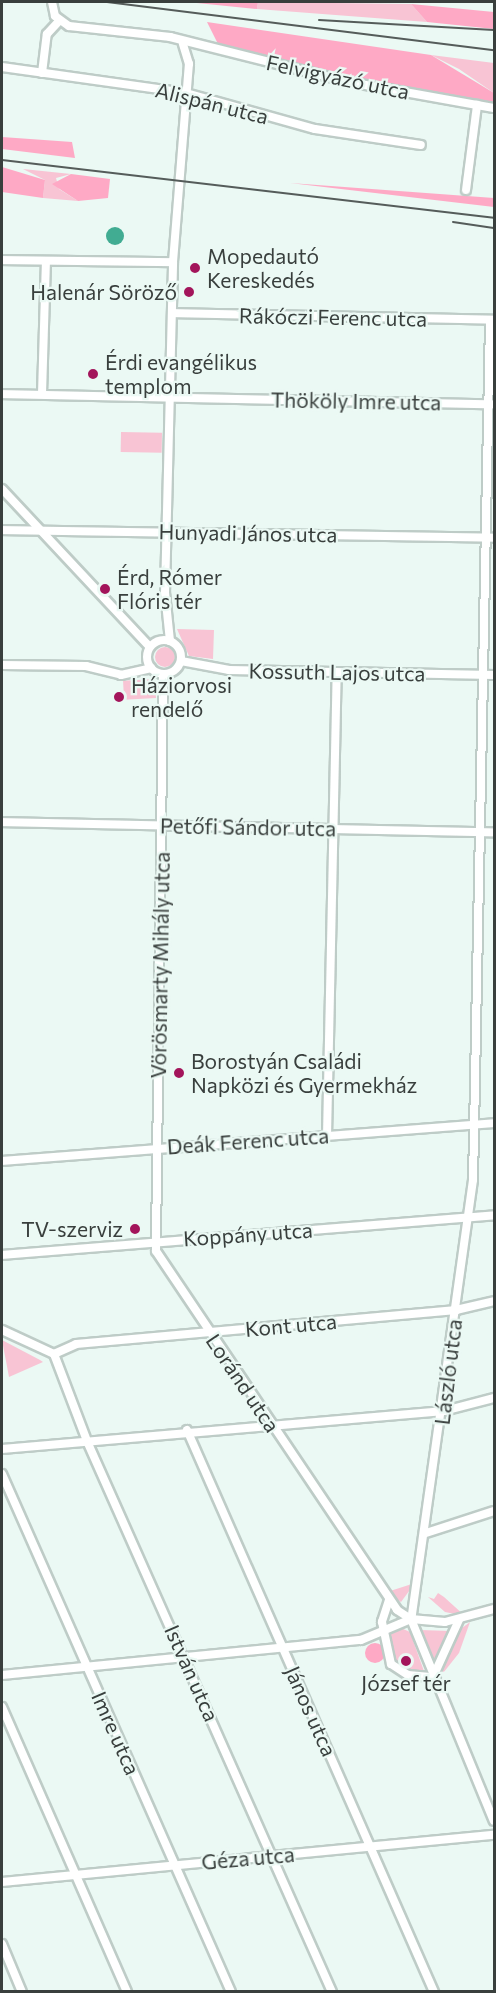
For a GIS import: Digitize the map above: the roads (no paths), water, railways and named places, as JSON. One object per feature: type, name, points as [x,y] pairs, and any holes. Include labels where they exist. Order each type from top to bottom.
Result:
[{"type":"street","points":[[42,73],[47,34],[59,21],[52,2]]},
{"type":"street","name":"Felvigyázó utca","points":[[59,21],[170,38],[183,44],[495,108]]},
{"type":"street","points":[[170,641],[167,531],[173,262],[189,59],[183,44]]},
{"type":"street","name":"Alispán utca","points":[[2,68],[186,93],[315,129],[421,145]]},
{"type":"street","points":[[466,190],[477,105]]},
{"type":"street","points":[[2,260],[173,262]]},
{"type":"street","points":[[42,394],[46,261]]},
{"type":"street","name":"Rákóczi Ferenc utca","points":[[172,313],[492,320]]},
{"type":"street","name":"László utca","points":[[411,1619],[444,1411],[468,1217],[475,1124],[483,675],[490,538],[492,320]]},
{"type":"street","name":"Thököly Imre utca","points":[[2,394],[491,404]]},
{"type":"street","points":[[2,489],[150,647],[151,668]]},
{"type":"street","name":"Hunyadi János utca","points":[[2,530],[490,538]]},
{"type":"street","points":[[150,647],[170,641]]},
{"type":"street","points":[[2,665],[86,666],[122,675],[151,668],[163,674],[181,661],[178,647],[170,641]]},
{"type":"street","name":"Kossuth Lajos utca","points":[[181,661],[229,670],[495,675]]},
{"type":"street","points":[[327,1136],[337,672]]},
{"type":"street","name":"Vörösmarty Mihály utca","points":[[157,1148],[163,825],[163,674]]},
{"type":"street","name":"Petőfi Sándor utca","points":[[2,822],[495,832]]},
{"type":"street","name":"Deák Ferenc utca","points":[[2,1161],[495,1123]]},
{"type":"street","points":[[154,1241],[157,1148]]},
{"type":"street","name":"Koppány utca","points":[[2,1255],[495,1215]]},
{"type":"street","name":"Loránd utca","points":[[154,1241],[210,1332],[388,1600]]},
{"type":"street","name":"Kont utca","points":[[54,1354],[76,1344],[456,1310],[495,1301]]},
{"type":"street","points":[[2,1330],[54,1354]]},
{"type":"street","name":"István utca","points":[[54,1354],[87,1441],[186,1658],[332,1992]]},
{"type":"street","points":[[2,1449],[188,1431],[444,1411],[495,1398]]},
{"type":"street","name":"János utca","points":[[188,1431],[434,1992]]},
{"type":"street","name":"Imre utca","points":[[2,1474],[231,1992]]},
{"type":"street","points":[[426,1533],[495,1511]]},
{"type":"street","points":[[388,1600],[411,1619],[433,1677],[495,1821]]},
{"type":"street","points":[[388,1600],[384,1634],[395,1669],[433,1677]]},
{"type":"street","points":[[2,1675],[186,1658],[384,1634],[411,1619],[459,1620],[495,1609]]},
{"type":"street","points":[[433,1677],[459,1620]]},
{"type":"street","points":[[2,1707],[127,1992]]},
{"type":"street","name":"Géza utca","points":[[2,1882],[495,1835]]},
{"type":"street","points":[[2,1944],[22,1992]]},
{"type":"railway","points":[[107,2],[494,50]]},
{"type":"railway","points":[[319,20],[494,30]]},
{"type":"railway","points":[[2,160],[494,218]]},
{"type":"railway","points":[[453,222],[494,228]]},
{"type":"place","name":"Mopedautó Kereskedés","points":[[195,268]]},
{"type":"place","name":"Halenár Söröző","points":[[189,292]]},
{"type":"place","name":"Érdi evangélikus templom","points":[[93,374]]},
{"type":"place","name":"Érd, Rómer Flóris tér","points":[[105,589]]},
{"type":"place","name":"Háziorvosi rendelő","points":[[119,697]]},
{"type":"place","name":"Borostyán Családi Napközi és Gyermekház","points":[[179,1073]]},
{"type":"place","name":"TV-szerviz","points":[[135,1229]]},
{"type":"place","name":"József tér","points":[[406,1661]]}]
